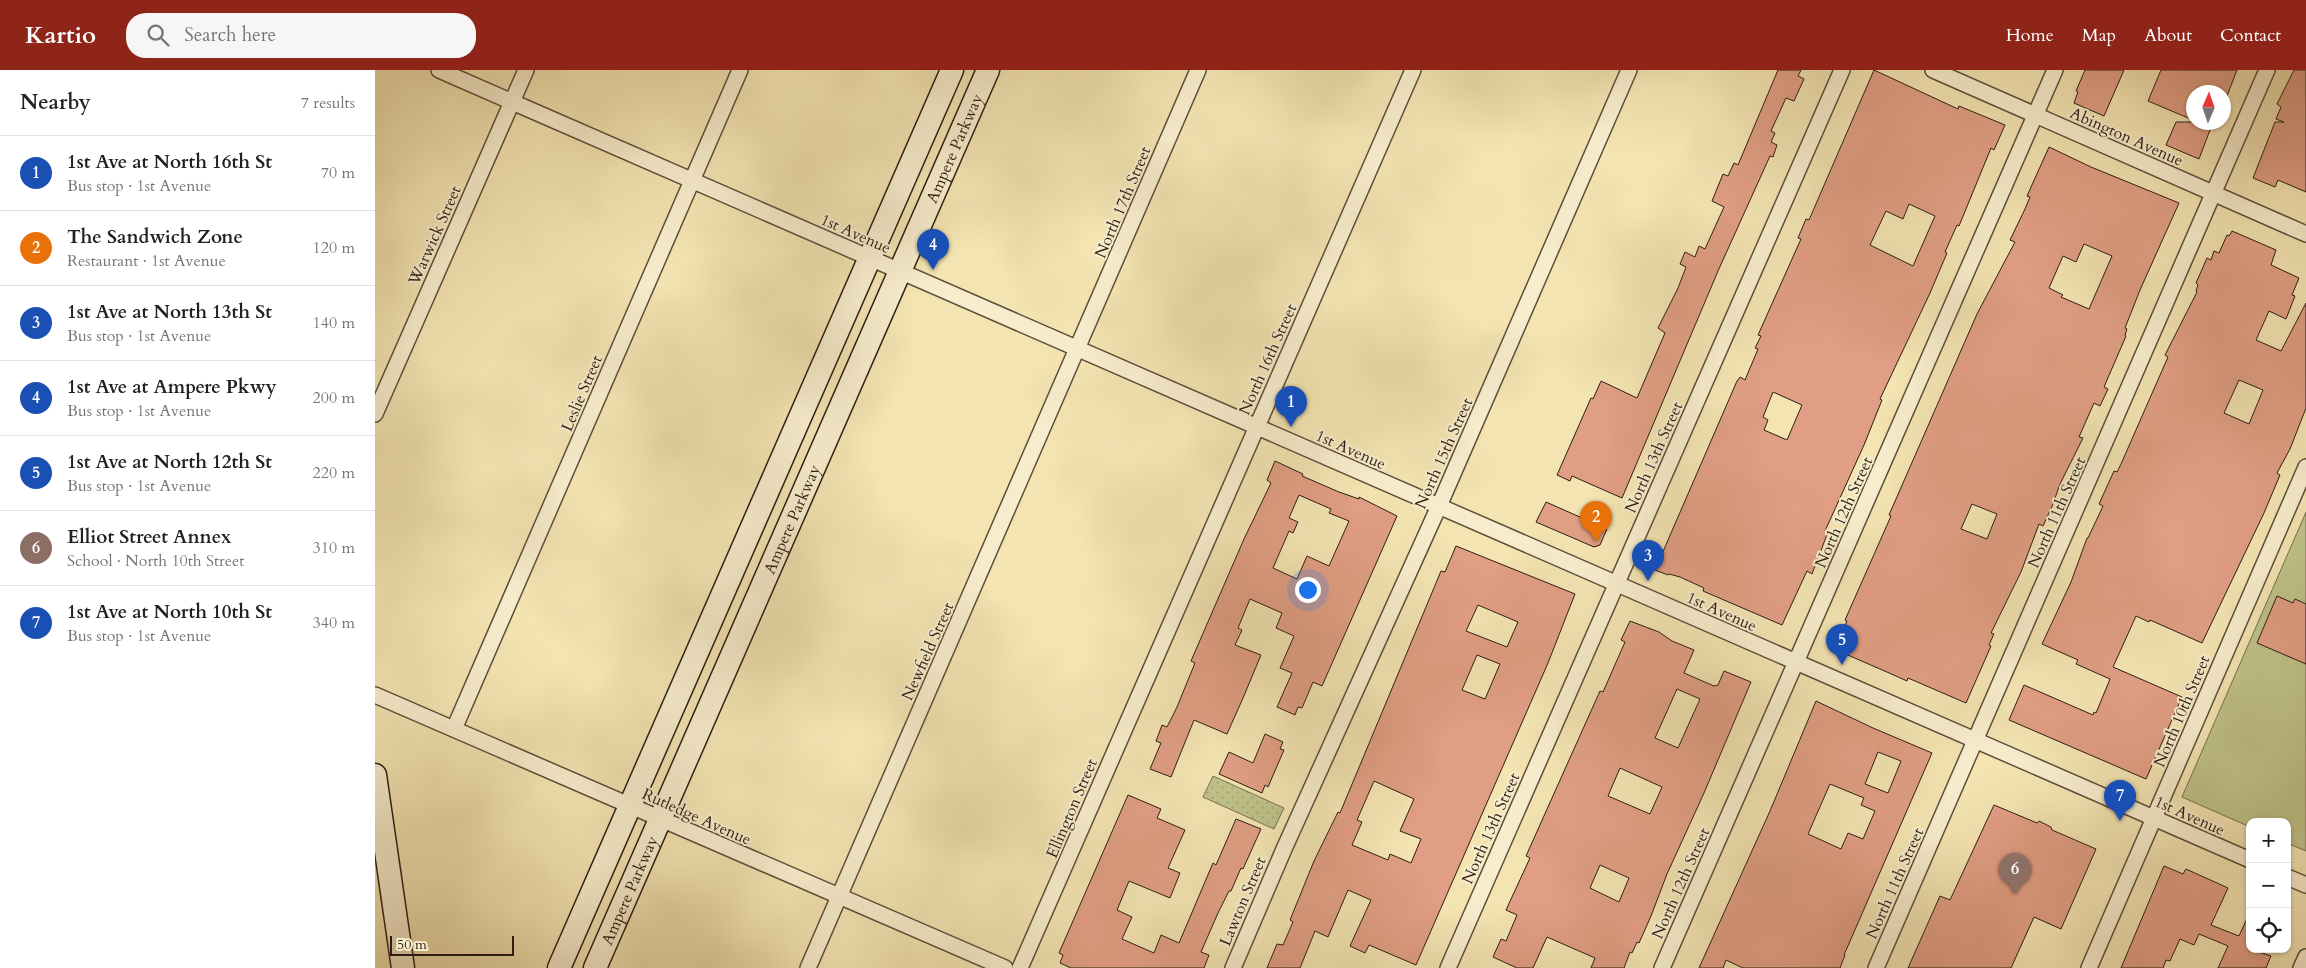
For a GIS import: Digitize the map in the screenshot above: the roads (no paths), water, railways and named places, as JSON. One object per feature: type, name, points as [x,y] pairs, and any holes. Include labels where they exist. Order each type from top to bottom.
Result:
[{"type":"street","name":"1st Avenue","points":[[439,70],[2246,858]]},
{"type":"street","name":"Warwick Street","points":[[375,414],[526,70]]},
{"type":"street","name":"Leslie Street","points":[[454,729],[740,70]]},
{"type":"street","name":"Ampere Parkway","points":[[559,968],[951,70]]},
{"type":"street","name":"Ampere Parkway","points":[[595,968],[988,70]]},
{"type":"street","name":"North 17th Street","points":[[1078,349],[1198,70]]},
{"type":"street","name":"North 16th Street","points":[[1153,662],[1413,70]]},
{"type":"street","name":"North 15th Street","points":[[1284,849],[1439,506],[1629,70]]},
{"type":"street","name":"North 13th Street","points":[[1448,968],[1842,70]]},
{"type":"street","name":"Abington Avenue","points":[[1933,70],[2306,234]]},
{"type":"street","name":"North 12th Street","points":[[1662,968],[2055,70]]},
{"type":"street","name":"North 11th Street","points":[[1876,968],[2267,70]]},
{"type":"street","name":"Newfield Street","points":[[808,968],[1078,349]]},
{"type":"street","name":"North 10th Street","points":[[2089,968],[2306,467]]},
{"type":"street","name":"Ellington Street","points":[[1020,968],[1153,662]]},
{"type":"street","name":"Rutledge Avenue","points":[[375,695],[1005,968]]},
{"type":"street","points":[[375,775],[403,968]]},
{"type":"street","name":"Lawton Street","points":[[1233,968],[1284,849]]},
{"type":"street","points":[[2291,879],[2306,885]]},
{"type":"street","points":[[2301,968],[2306,957]]},
{"type":"place","name":"1st Ave at Ampere Pkwy","points":[[933,270]]},
{"type":"place","name":"1st Ave at North 16th St","points":[[1291,427]]},
{"type":"place","name":"The Sandwich Zone","points":[[1596,542]]},
{"type":"place","name":"1st Ave at North 13th St","points":[[1648,581]]},
{"type":"place","name":"1st Ave at North 12th St","points":[[1842,665]]},
{"type":"place","name":"1st Ave at North 10th St","points":[[2120,821]]},
{"type":"place","name":"Elliot Street Annex","points":[[2015,894]]}]
